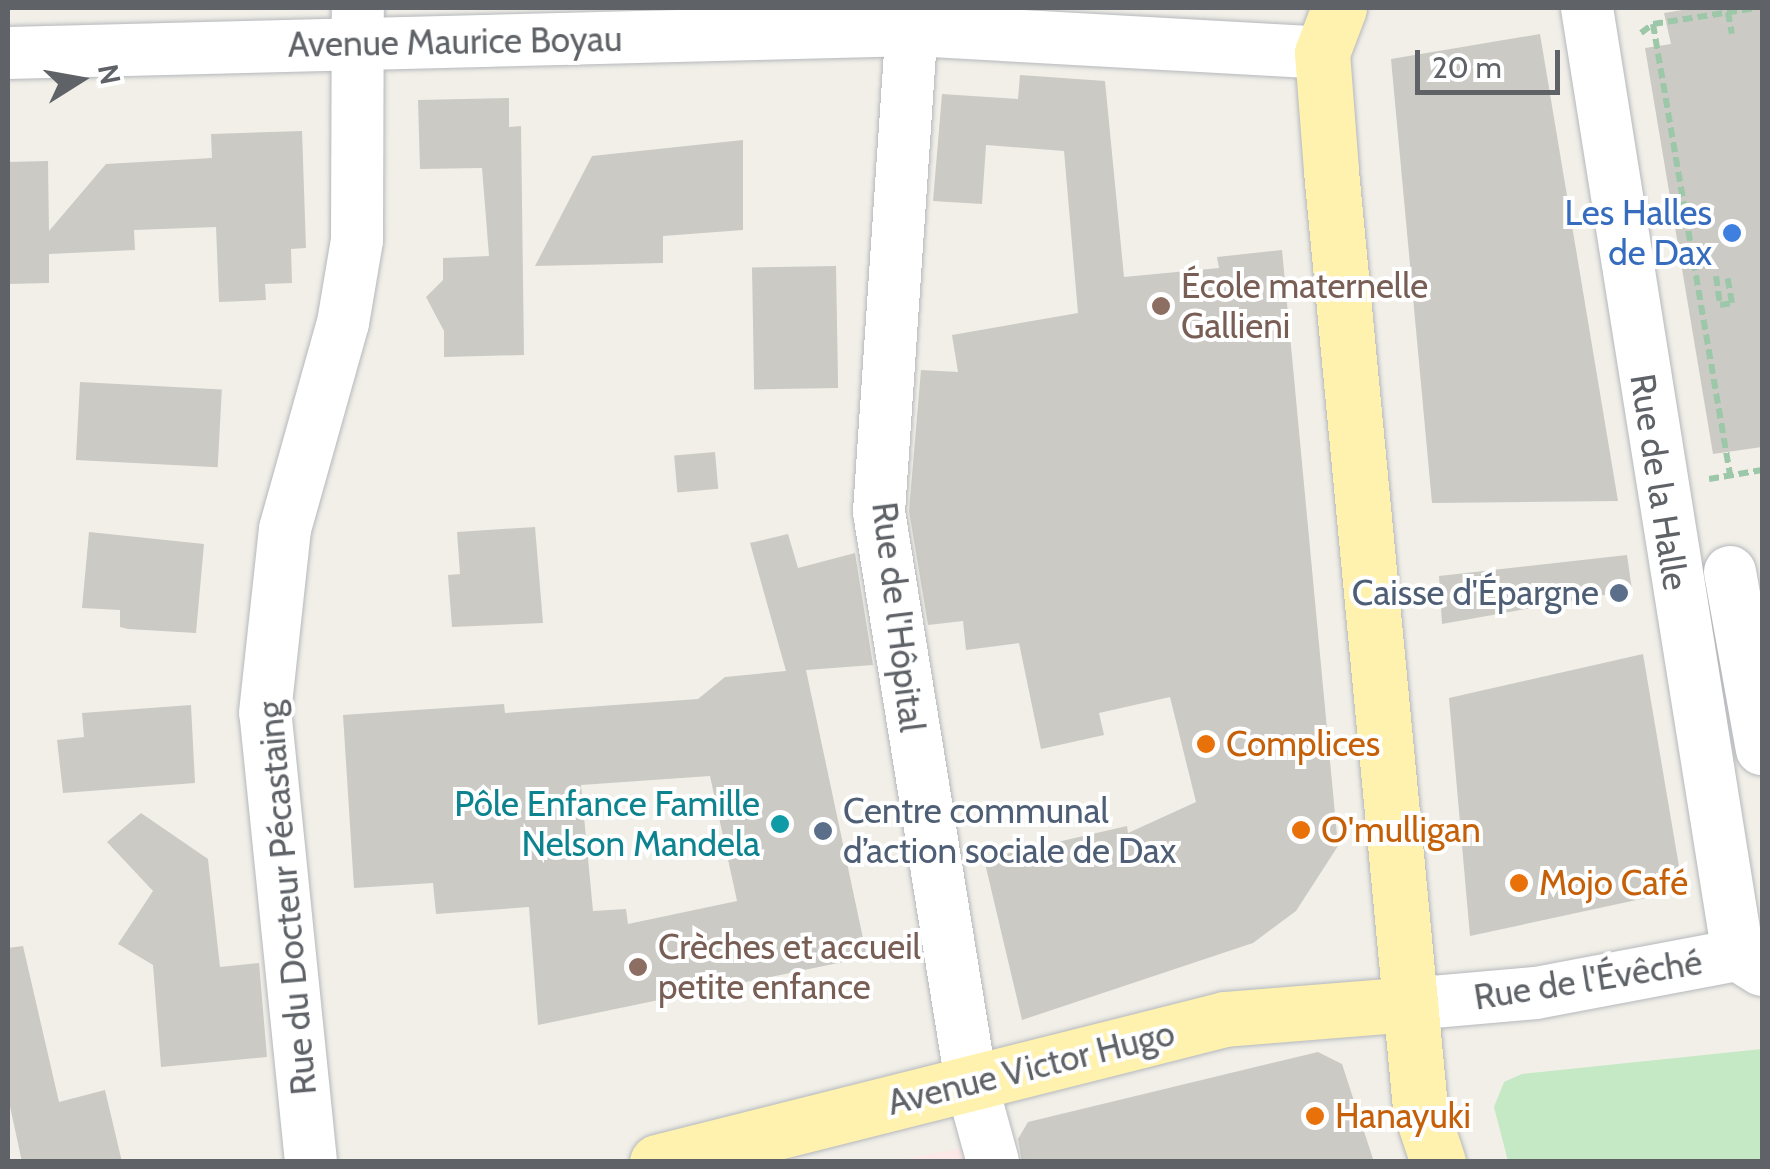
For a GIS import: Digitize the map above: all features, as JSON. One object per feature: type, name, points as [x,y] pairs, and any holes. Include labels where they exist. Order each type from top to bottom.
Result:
[{"type":"main road","points":[[1330,30],[1410,1004],[1420,1108],[1438,1162]]},
{"type":"main road","name":"Avenue Victor Hugo","points":[[657,1162],[1254,1013],[1410,1004]]},
{"type":"street","name":"Rue de la Halle","points":[[1587,8],[1709,786],[1750,962]]},
{"type":"street","name":"Avenue Maurice Boyau","points":[[8,53],[358,26],[914,19],[1330,30]]},
{"type":"street","name":"Rue de l'Hôpital","points":[[914,19],[879,512],[971,1082],[993,1162]]},
{"type":"street","name":"Rue du Docteur Pécastaing","points":[[310,1162],[265,712],[285,529],[343,323],[357,240],[358,26]]},
{"type":"street","points":[[1709,786],[1720,759],[1762,743],[1730,572]]},
{"type":"street","name":"Rue de l'Évêché","points":[[1410,1004],[1536,993],[1750,962]]},
{"type":"path","points":[[1730,476],[1653,24],[1756,8]]},
{"type":"path","points":[[1728,12],[1732,34]]},
{"type":"path","points":[[1692,249],[1704,246]]},
{"type":"path","points":[[1716,276],[1720,305],[1732,303],[1728,274]]},
{"type":"path","points":[[1743,474],[1762,470]]},
{"type":"shaded area","points":[[972,1146],[975,1161],[909,1158]]},
{"type":"green space","points":[[1762,1049],[1762,1161],[1508,1161],[1494,1107],[1504,1082],[1522,1074]]},
{"type":"building","name":"Les Halles de Dax","points":[[1695,8],[1762,8],[1762,447],[1713,454],[1645,48],[1671,44],[1664,13]]},
{"type":"building","points":[[1540,34],[1618,501],[1432,503],[1391,59]]},
{"type":"building","points":[[1020,75],[1105,81],[1124,277],[1219,268],[1217,257],[1282,250],[1338,846],[1296,911],[1253,943],[1022,1020],[984,859],[1127,826],[1128,833],[1196,802],[1170,697],[1099,713],[1104,735],[1041,749],[1019,643],[966,650],[963,621],[928,625],[909,511],[921,370],[958,372],[952,335],[1078,313],[1064,151],[986,145],[982,204],[933,201],[942,94],[1018,99]]},
{"type":"building","points":[[509,98],[509,127],[521,126],[524,355],[444,357],[444,331],[426,297],[443,280],[443,258],[489,256],[482,168],[420,169],[418,100]]},
{"type":"building","points":[[302,131],[306,248],[291,249],[292,283],[265,284],[266,300],[219,302],[216,227],[134,230],[135,250],[49,254],[49,283],[8,284],[8,162],[48,161],[49,231],[106,164],[212,158],[211,134]]},
{"type":"building","points":[[743,140],[743,230],[663,236],[663,263],[535,266],[592,156]]},
{"type":"building","points":[[836,266],[838,388],[754,389],[752,267]]},
{"type":"building","points":[[80,382],[222,389],[218,467],[76,460]]},
{"type":"building","points":[[715,452],[718,489],[677,492],[674,456]]},
{"type":"building","points":[[535,527],[543,623],[452,627],[448,575],[460,574],[457,532]]},
{"type":"building","points":[[89,532],[204,544],[196,633],[128,629],[120,627],[120,610],[82,608]]},
{"type":"building","points":[[788,534],[798,568],[855,553],[873,665],[806,670],[867,957],[538,1025],[529,907],[436,914],[433,883],[354,888],[343,715],[504,704],[505,713],[698,699],[725,677],[786,671],[750,543]],"holes":[[[710,776],[737,901],[628,924],[626,909],[593,911],[581,785]]]},
{"type":"building","points":[[1627,555],[1632,590],[1442,624],[1439,576]]},
{"type":"building","points":[[1643,654],[1683,890],[1470,936],[1449,698]]},
{"type":"building","points":[[191,705],[195,783],[63,793],[57,740],[84,737],[82,713]]},
{"type":"building","points":[[141,813],[208,859],[220,967],[259,963],[267,1057],[161,1067],[153,965],[118,944],[153,891],[107,842]]},
{"type":"building","points":[[23,946],[59,1102],[105,1090],[122,1162],[22,1162],[8,1097],[8,948]]},
{"type":"building","points":[[1318,1052],[1342,1064],[1374,1162],[1022,1162],[1018,1139],[1028,1122]]},
{"type":"place","name":"Les Halles de Dax","points":[[1732,233]]},
{"type":"place","name":"École maternelle Gallieni","points":[[1161,306]]},
{"type":"place","name":"Caisse d'Épargne","points":[[1619,593]]},
{"type":"place","name":"Complices","points":[[1206,744]]},
{"type":"place","name":"Pôle Enfance Famille Nelson Mandela","points":[[780,824]]},
{"type":"place","name":"O'mulligan","points":[[1301,830]]},
{"type":"place","name":"Centre communal d’action sociale de Dax","points":[[823,831]]},
{"type":"place","name":"Mojo Café","points":[[1519,883]]},
{"type":"place","name":"Crèches et accueil petite enfance","points":[[638,967]]},
{"type":"place","name":"Hanayuki","points":[[1315,1116]]}]
